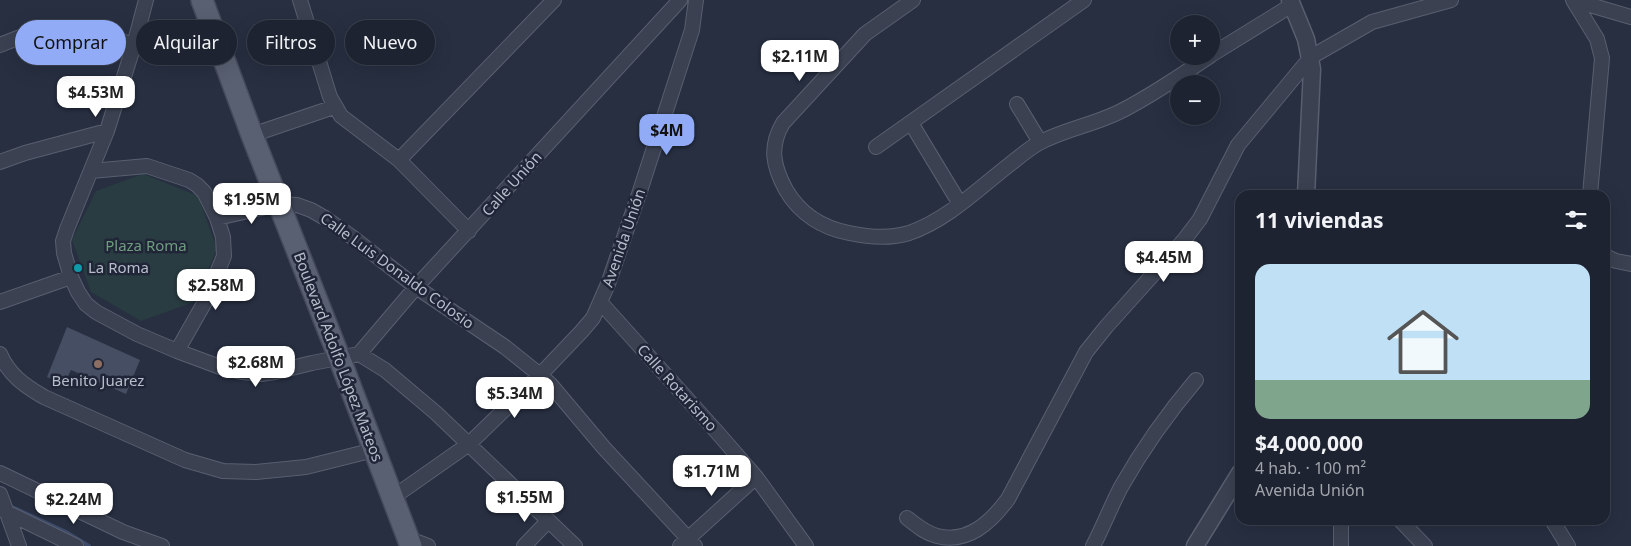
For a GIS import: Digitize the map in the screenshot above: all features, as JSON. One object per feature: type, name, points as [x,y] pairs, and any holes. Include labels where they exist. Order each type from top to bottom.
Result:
[{"type":"main road","name":"Boulevard Adolfo López Mateos","points":[[202,0],[210,20]]},
{"type":"main road","name":"Boulevard Adolfo López Mateos","points":[[227,65],[279,204],[349,356],[374,450],[409,542]]},
{"type":"street","points":[[146,0],[107,131],[63,241],[64,254],[71,277],[86,304],[96,312],[138,334],[220,367],[242,372],[261,374],[275,372],[349,356],[386,370],[469,444],[575,546]]},
{"type":"street","points":[[300,0],[334,107],[340,116],[399,160],[469,231]]},
{"type":"street","points":[[399,160],[554,0]]},
{"type":"street","name":"Calle Unión","points":[[349,356],[469,231],[680,0]]},
{"type":"street","name":"Avenida Unión","points":[[392,498],[469,444],[540,375],[593,318],[601,303],[640,191],[686,49],[693,23],[696,0]]},
{"type":"street","points":[[913,0],[865,34],[783,122],[776,134],[773,148],[775,164],[791,198],[810,218],[834,230],[863,236],[886,237],[908,233],[941,217],[960,204],[1040,142],[1118,113],[1196,65]]},
{"type":"street","points":[[876,147],[1084,0]]},
{"type":"street","points":[[907,518],[922,530],[937,536],[954,538],[968,535],[982,528],[996,516],[1012,492],[1086,352],[1184,240],[1200,219],[1238,145],[1311,57],[1372,22],[1451,0]]},
{"type":"street","points":[[1573,0],[1631,17]]},
{"type":"street","points":[[1573,0],[1597,38],[1602,58],[1590,190]]},
{"type":"street","points":[[1220,50],[1291,3],[1306,39],[1311,57],[1312,84],[1306,190]]},
{"type":"street","points":[[0,44],[46,30],[64,30],[86,32],[134,45]]},
{"type":"street","points":[[1017,104],[1040,142]]},
{"type":"street","points":[[252,135],[334,107]]},
{"type":"street","points":[[911,123],[960,204]]},
{"type":"street","points":[[0,162],[25,153],[107,131]]},
{"type":"street","points":[[91,171],[147,166],[189,180],[204,192],[217,218],[224,237],[224,256],[206,300],[177,351]]},
{"type":"street","points":[[217,218],[279,204]]},
{"type":"street","name":"Calle Luis Donaldo Colosio","points":[[279,204],[297,205],[325,218],[416,288],[491,337],[540,375],[551,385],[688,543]]},
{"type":"street","points":[[1610,258],[1631,264]]},
{"type":"street","points":[[0,302],[71,277]]},
{"type":"street","name":"Calle Rotarismo","points":[[601,303],[756,477],[806,546]]},
{"type":"street","points":[[0,354],[14,378],[44,397],[185,460],[223,471],[256,472],[306,468],[374,450]]},
{"type":"street","points":[[1094,546],[1120,488],[1141,453],[1156,429],[1196,380]]},
{"type":"street","points":[[0,473],[124,532],[162,546]]},
{"type":"street","points":[[688,543],[756,477]]},
{"type":"street","points":[[1195,546],[1235,481]]},
{"type":"street","points":[[0,494],[3,510],[20,546]]},
{"type":"street","points":[[3,510],[76,546]]},
{"type":"street","points":[[524,546],[548,521]]},
{"type":"street","points":[[1341,525],[1341,546]]},
{"type":"street","points":[[1405,525],[1425,546]]},
{"type":"street","points":[[1555,525],[1568,546]]},
{"type":"street","points":[[409,542],[428,546]]},
{"type":"green space","name":"Plaza Roma","points":[[143,174],[198,196],[217,249],[194,302],[141,321],[91,292],[72,240],[96,191]]},
{"type":"building","points":[[67,327],[140,360],[126,394],[71,370],[64,384],[47,377]]},
{"type":"waterway","points":[[12,507],[66,532],[89,546]]},
{"type":"place","name":"La Roma","points":[[78,268]]},
{"type":"place","name":"Benito Juarez","points":[[98,364]]}]
